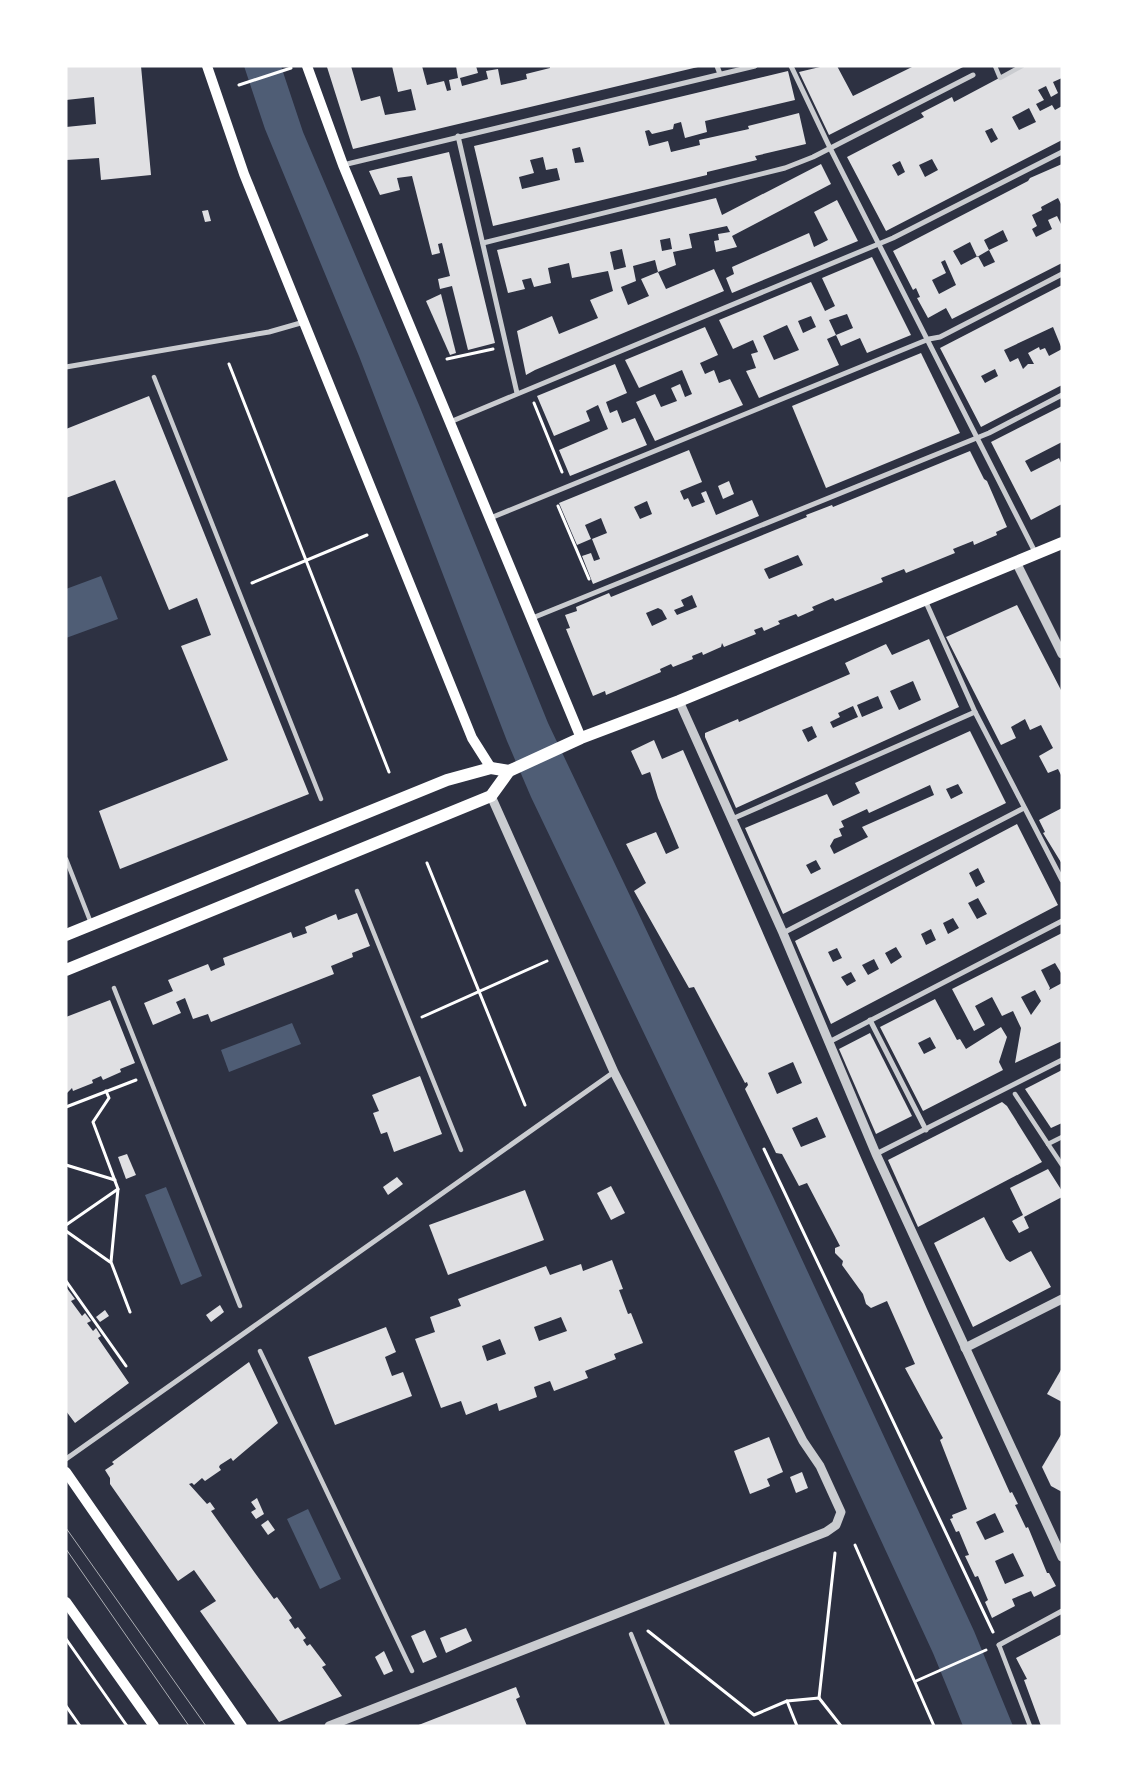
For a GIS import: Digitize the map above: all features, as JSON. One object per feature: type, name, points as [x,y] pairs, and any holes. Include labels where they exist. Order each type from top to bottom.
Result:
[{"type":"main road","points":[[207,66],[244,174],[472,738],[490,768]]},
{"type":"main road","points":[[307,66],[343,165],[450,422],[488,519],[581,738]]},
{"type":"main road","points":[[66,935],[447,780],[490,768],[512,769],[581,738],[679,701],[1062,543]]},
{"type":"main road","points":[[66,970],[491,796],[512,769]]},
{"type":"main road","points":[[66,1472],[242,1726]]},
{"type":"main road","points":[[66,1602],[154,1726]]},
{"type":"street","points":[[718,66],[720,74]]},
{"type":"street","points":[[343,165],[755,66]]},
{"type":"street","points":[[791,66],[830,148],[929,339],[976,438],[1036,554]]},
{"type":"street","points":[[995,66],[1000,78],[1022,66]]},
{"type":"street","points":[[483,243],[785,168],[830,148],[973,75]]},
{"type":"street","points":[[458,136],[517,393]]},
{"type":"street","points":[[450,422],[893,238],[1062,152]]},
{"type":"street","points":[[488,519],[929,339],[940,337],[1062,274]]},
{"type":"street","points":[[66,366],[147,354],[269,332],[304,322]]},
{"type":"street","points":[[154,377],[321,799]]},
{"type":"street","points":[[530,619],[976,438],[1062,395]]},
{"type":"street","points":[[1016,562],[1062,654]]},
{"type":"street","points":[[924,599],[975,712],[1062,880]]},
{"type":"street","points":[[679,701],[783,933],[876,1154],[1062,1557]]},
{"type":"street","points":[[732,819],[975,712]]},
{"type":"street","points":[[329,1726],[623,1613],[826,1532],[836,1525],[842,1512],[820,1466],[803,1441],[614,1072],[491,796]]},
{"type":"street","points":[[783,933],[1024,808]]},
{"type":"street","points":[[66,859],[92,924]]},
{"type":"street","points":[[357,891],[461,1150]]},
{"type":"street","points":[[828,1042],[1062,920]]},
{"type":"street","points":[[114,988],[240,1306]]},
{"type":"street","points":[[870,1020],[926,1130]]},
{"type":"street","points":[[876,1154],[1062,1060]]},
{"type":"street","points":[[66,1459],[614,1072]]},
{"type":"street","points":[[1015,1094],[1062,1165]]},
{"type":"street","points":[[1048,1144],[1062,1137]]},
{"type":"street","points":[[965,1348],[1062,1299]]},
{"type":"street","points":[[260,1350],[412,1671]]},
{"type":"street","points":[[1030,1726],[999,1645],[1062,1611]]},
{"type":"street","points":[[631,1634],[668,1726]]},
{"type":"path","points":[[239,85],[289,69]]},
{"type":"path","points":[[447,359],[497,348]]},
{"type":"path","points":[[229,364],[389,772]]},
{"type":"path","points":[[532,397],[565,479]]},
{"type":"path","points":[[557,502],[592,586]]},
{"type":"path","points":[[238,589],[367,535]]},
{"type":"path","points":[[427,863],[478,992],[526,1105]]},
{"type":"path","points":[[409,1022],[550,960]]},
{"type":"path","points":[[66,1107],[127,1083]]},
{"type":"path","points":[[106,1091],[109,1098],[93,1122],[118,1189],[111,1262],[130,1312]]},
{"type":"path","points":[[764,1149],[999,1645]]},
{"type":"path","points":[[66,1165],[115,1180]]},
{"type":"path","points":[[66,1225],[118,1189]]},
{"type":"path","points":[[66,1231],[111,1262]]},
{"type":"path","points":[[66,1281],[126,1366]]},
{"type":"path","points":[[855,1545],[934,1726]]},
{"type":"path","points":[[835,1553],[819,1698],[841,1726]]},
{"type":"path","points":[[646,1628],[754,1715],[787,1701],[819,1698]]},
{"type":"path","points":[[66,1639],[127,1726]]},
{"type":"path","points":[[916,1682],[991,1648]]},
{"type":"path","points":[[787,1701],[797,1726]]},
{"type":"path","points":[[66,1706],[80,1726]]},
{"type":"water","points":[[244,66],[281,66],[303,132],[419,405],[548,723],[774,1199],[974,1631],[1013,1726],[963,1726],[933,1653],[720,1192],[531,797],[507,741],[359,356],[265,129]]},
{"type":"water","points":[[101,576],[118,619],[66,638],[66,589]]},
{"type":"water","points":[[292,1023],[301,1044],[229,1072],[221,1050]]},
{"type":"water","points":[[166,1187],[202,1276],[181,1285],[145,1195]]},
{"type":"water","points":[[308,1509],[341,1579],[320,1589],[287,1519]]},
{"type":"building","points":[[66,66],[141,66],[151,175],[101,180],[99,158],[66,160],[66,127],[96,124],[94,97],[66,100]]},
{"type":"building","points":[[351,66],[361,101],[380,96],[385,115],[416,110],[411,89],[398,92],[392,66],[422,66],[427,85],[444,81],[447,91],[451,90],[449,80],[458,78],[456,66],[476,66],[478,73],[460,78],[462,86],[488,79],[486,71],[498,69],[501,85],[527,79],[526,74],[550,68],[550,66],[698,67],[353,149],[327,67]]},
{"type":"building","points":[[824,66],[837,66],[853,96],[914,66],[965,66],[829,135],[799,72]]},
{"type":"building","points":[[1022,66],[1062,66],[1062,78],[1053,82],[1058,93],[1051,97],[1046,86],[1038,90],[1044,100],[1036,104],[1040,111],[1052,105],[1055,110],[1062,106],[1062,140],[886,231],[847,157],[924,117],[921,113],[952,97],[954,102]],"holes":[[[1029,108],[1036,122],[1019,130],[1012,117]],[[992,128],[998,139],[991,143],[985,131]],[[932,159],[938,170],[925,177],[919,165]],[[900,161],[905,172],[898,176],[892,165]]]},
{"type":"building","points":[[788,71],[795,100],[705,121],[707,132],[685,138],[681,122],[674,124],[673,129],[652,134],[649,130],[645,131],[649,146],[668,141],[671,152],[700,145],[699,140],[749,129],[748,126],[799,113],[806,144],[755,156],[757,160],[707,172],[707,175],[493,226],[474,146]],"holes":[[[580,147],[584,162],[575,163],[572,149]],[[543,157],[546,170],[557,168],[560,180],[522,189],[519,177],[534,173],[530,160]]]},
{"type":"building","points":[[449,152],[495,343],[468,350],[452,286],[440,289],[438,279],[450,276],[442,243],[438,244],[440,253],[432,255],[412,176],[397,178],[400,190],[380,195],[369,171]]},
{"type":"building","points":[[821,164],[831,184],[732,236],[737,247],[716,252],[714,241],[719,240],[718,234],[730,232],[727,226],[689,234],[692,248],[673,252],[676,265],[658,272],[666,289],[714,269],[724,291],[526,375],[517,331],[552,316],[559,334],[598,318],[590,300],[613,291],[608,271],[572,278],[569,263],[548,268],[551,283],[534,287],[531,278],[522,280],[525,289],[508,293],[497,250],[716,198],[722,215]],"holes":[[[670,238],[672,249],[662,251],[660,240]],[[622,249],[626,267],[614,270],[610,252]],[[655,260],[658,272],[641,279],[649,296],[628,305],[621,287],[636,281],[633,266]]]},
{"type":"building","points":[[1062,164],[1062,206],[1058,198],[1041,207],[1042,210],[1032,215],[1037,226],[1032,229],[1036,237],[1052,229],[1048,220],[1057,216],[1062,226],[1062,263],[952,319],[946,308],[928,318],[917,298],[920,297],[916,288],[913,290],[893,251],[1028,181],[1030,178]],"holes":[[[1003,230],[1008,241],[989,250],[984,240]],[[970,242],[977,257],[961,265],[953,251]],[[989,250],[995,262],[984,267],[978,256]],[[945,260],[956,285],[939,294],[932,280],[946,273],[941,262]]]},
{"type":"building","points":[[837,200],[858,241],[732,293],[726,278],[734,274],[732,267],[809,233],[814,247],[828,240],[814,212]]},
{"type":"building","points":[[208,210],[211,221],[205,222],[202,211]]},
{"type":"building","points":[[872,257],[911,335],[867,353],[860,338],[841,346],[836,335],[827,339],[839,365],[759,398],[746,371],[756,368],[751,354],[758,352],[753,340],[733,349],[719,320],[811,282],[825,311],[835,306],[822,278]],"holes":[[[847,314],[853,328],[836,335],[829,320]],[[811,316],[816,327],[803,333],[798,321]],[[787,325],[799,350],[774,360],[763,336]]]},
{"type":"building","points":[[1062,285],[1062,349],[1062,385],[981,427],[940,348]],"holes":[[[1053,327],[1062,349],[1049,356],[1045,348],[1040,350],[1039,347],[1028,353],[1034,364],[1028,364],[1023,369],[1018,358],[1010,362],[1004,350]],[[995,369],[998,376],[985,383],[981,376]]]},
{"type":"building","points":[[441,294],[456,353],[450,355],[426,301]]},
{"type":"building","points":[[705,327],[718,355],[700,363],[705,374],[714,370],[719,383],[730,379],[743,405],[655,441],[636,402],[655,394],[661,407],[677,401],[671,388],[680,384],[685,397],[692,394],[682,370],[639,388],[625,360]]},
{"type":"building","points":[[921,353],[960,433],[826,488],[792,406]]},
{"type":"building","points":[[615,364],[627,393],[606,402],[610,413],[617,410],[622,423],[635,418],[647,445],[570,476],[559,450],[608,429],[598,405],[586,411],[590,421],[554,436],[537,396]]},
{"type":"building","points":[[149,396],[309,794],[120,869],[99,811],[228,760],[181,646],[211,635],[197,598],[169,610],[115,480],[66,498],[66,429]]},
{"type":"building","points":[[1062,406],[1062,442],[1025,461],[1031,472],[1059,458],[1062,465],[1062,504],[1031,520],[991,442]]},
{"type":"building","points":[[689,450],[702,482],[680,491],[684,500],[688,498],[692,507],[705,502],[701,493],[706,491],[716,515],[752,500],[759,516],[593,584],[582,556],[591,553],[594,561],[600,559],[592,539],[607,533],[601,518],[585,525],[591,539],[577,545],[559,503]],"holes":[[[647,501],[652,514],[640,519],[634,507]]]},
{"type":"building","points":[[970,451],[984,479],[987,481],[1007,527],[996,532],[997,535],[974,545],[973,541],[953,549],[955,553],[906,573],[904,569],[881,578],[883,582],[835,601],[833,598],[812,607],[814,610],[798,617],[796,614],[778,621],[780,624],[764,631],[762,627],[754,630],[756,634],[724,647],[722,643],[721,647],[703,655],[702,652],[692,656],[693,659],[673,667],[671,664],[660,669],[661,672],[606,695],[605,691],[593,696],[566,629],[570,628],[565,615],[577,611],[576,607],[609,593],[611,597],[807,517],[806,515],[832,505],[833,507]],"holes":[[[798,555],[803,565],[769,579],[764,569]],[[692,595],[697,607],[677,615],[674,610],[684,606],[681,600]],[[658,608],[662,610],[667,619],[652,626],[646,613]]]},
{"type":"building","points":[[729,481],[734,494],[723,499],[718,486]]},
{"type":"building","points":[[1017,605],[1062,692],[1062,777],[1058,769],[1048,773],[1039,756],[1053,748],[1041,725],[1030,730],[1025,719],[1011,727],[1016,738],[1001,745],[946,637]]},
{"type":"building","points":[[929,639],[959,707],[736,808],[705,737],[705,733],[738,719],[739,722],[850,674],[845,663],[886,644],[892,655]],"holes":[[[913,681],[921,700],[899,710],[890,691]],[[878,696],[883,708],[862,717],[857,705]],[[853,706],[858,717],[833,728],[830,722],[840,717],[838,713]],[[812,726],[817,737],[808,742],[802,730]]]},
{"type":"building","points":[[970,731],[1006,803],[783,914],[745,828],[827,794],[833,806],[860,793],[855,783]],"holes":[[[958,784],[963,793],[951,799],[946,789]],[[930,785],[934,795],[862,827],[868,837],[834,854],[830,846],[834,839],[842,836],[839,829],[844,827],[841,821],[867,809],[869,813]],[[816,860],[821,869],[811,874],[806,865]]]},
{"type":"building","points":[[654,740],[662,759],[683,750],[927,1309],[1010,1493],[1012,1492],[1018,1504],[1015,1505],[1026,1528],[1028,1527],[1047,1573],[1049,1573],[1056,1586],[1034,1597],[1031,1591],[1012,1599],[1015,1606],[992,1618],[985,1602],[988,1600],[978,1576],[975,1577],[965,1556],[969,1555],[959,1531],[956,1532],[950,1519],[953,1518],[952,1515],[967,1509],[940,1440],[943,1438],[905,1368],[915,1364],[887,1301],[871,1308],[866,1304],[863,1294],[842,1265],[843,1261],[835,1253],[835,1248],[840,1246],[807,1183],[799,1186],[782,1154],[776,1153],[745,1089],[748,1085],[747,1082],[745,1083],[694,987],[689,988],[634,891],[646,883],[626,844],[656,832],[666,854],[679,848],[658,798],[650,772],[642,775],[631,751]],"holes":[[[793,1062],[802,1083],[777,1094],[768,1073]],[[817,1117],[826,1137],[801,1147],[792,1128]],[[995,1513],[1004,1532],[985,1540],[976,1522]],[[1013,1553],[1024,1576],[1005,1584],[995,1561]]]},
{"type":"building","points":[[1062,808],[1062,864],[1043,833],[1045,832],[1039,820]]},
{"type":"building","points":[[1017,824],[1058,905],[831,1024],[795,941]],"holes":[[[978,868],[985,882],[976,887],[969,873]],[[978,898],[987,914],[977,919],[968,903]],[[953,918],[959,928],[948,934],[943,923]],[[931,929],[936,940],[926,945],[921,934]],[[896,947],[902,957],[891,964],[885,953]],[[837,948],[842,958],[833,962],[828,952]],[[874,959],[879,969],[868,975],[862,965]],[[851,972],[856,981],[847,986],[841,977]]]},
{"type":"building","points":[[357,913],[370,946],[352,953],[353,957],[331,966],[334,974],[211,1022],[208,1014],[193,1019],[185,998],[176,1002],[181,1013],[153,1025],[144,1003],[173,991],[168,980],[208,964],[211,971],[225,965],[223,958],[291,932],[293,938],[307,933],[305,927],[336,914],[338,920]]},
{"type":"building","points":[[1062,933],[1062,972],[1055,963],[1041,970],[1050,988],[1049,990],[1062,983],[1062,1041],[1015,1063],[1021,1028],[1013,1011],[1002,1016],[992,997],[975,1006],[985,1025],[974,1031],[952,989]],"holes":[[[1035,990],[1041,1001],[1031,1015],[1021,997]]]},
{"type":"building","points":[[935,999],[957,1040],[960,1039],[966,1049],[1001,1027],[1007,1037],[999,1062],[1003,1070],[923,1111],[880,1027]],"holes":[[[930,1037],[936,1048],[924,1054],[918,1043]]]},
{"type":"building","points":[[110,1000],[135,1063],[120,1069],[121,1072],[103,1080],[101,1076],[92,1080],[93,1083],[73,1091],[72,1088],[66,1094],[66,1017]]},
{"type":"building","points":[[870,1033],[912,1116],[876,1134],[839,1049]]},
{"type":"building","points":[[1062,1070],[1062,1123],[1051,1128],[1025,1089]]},
{"type":"building","points":[[420,1076],[442,1134],[394,1152],[387,1132],[381,1134],[373,1113],[379,1111],[372,1095]]},
{"type":"building","points":[[1002,1102],[1007,1106],[1042,1162],[918,1227],[888,1160]]},
{"type":"building","points":[[127,1154],[136,1175],[126,1179],[118,1157]]},
{"type":"building","points":[[1048,1169],[1062,1191],[1062,1197],[1024,1217],[1029,1228],[1019,1233],[1012,1221],[1023,1215],[1010,1188]]},
{"type":"building","points":[[397,1177],[403,1184],[388,1195],[383,1187]]},
{"type":"building","points":[[611,1186],[625,1213],[611,1220],[597,1193]]},
{"type":"building","points":[[525,1190],[544,1240],[448,1275],[429,1225]]},
{"type":"building","points":[[984,1217],[1006,1259],[1010,1262],[1031,1251],[1051,1287],[973,1327],[934,1243]]},
{"type":"building","points":[[612,1260],[623,1289],[619,1290],[628,1314],[631,1313],[643,1343],[614,1354],[616,1359],[585,1371],[588,1378],[554,1391],[550,1381],[534,1387],[537,1397],[499,1411],[497,1403],[466,1415],[461,1401],[441,1408],[415,1339],[435,1332],[430,1317],[461,1306],[458,1299],[546,1266],[550,1275],[581,1264],[583,1271]],"holes":[[[561,1317],[567,1331],[539,1341],[534,1327]],[[500,1339],[506,1354],[487,1361],[482,1346]]]},
{"type":"building","points":[[66,1287],[75,1299],[71,1301],[82,1316],[85,1313],[91,1321],[87,1323],[93,1331],[96,1328],[101,1336],[98,1338],[129,1383],[75,1423],[66,1411]]},
{"type":"building","points":[[220,1305],[224,1312],[211,1322],[206,1315]]},
{"type":"building","points":[[105,1310],[109,1316],[100,1322],[96,1317]]},
{"type":"building","points":[[386,1327],[396,1352],[385,1357],[392,1376],[403,1372],[412,1396],[335,1425],[308,1357]]},
{"type":"building","points":[[249,1362],[278,1423],[233,1461],[231,1458],[220,1465],[221,1470],[205,1481],[202,1478],[194,1485],[192,1483],[189,1484],[207,1504],[210,1502],[215,1509],[211,1511],[274,1599],[277,1597],[292,1618],[289,1620],[295,1629],[298,1627],[306,1638],[303,1640],[307,1646],[310,1644],[326,1665],[322,1667],[342,1696],[279,1722],[200,1611],[216,1601],[194,1570],[178,1581],[110,1484],[110,1478],[105,1470],[114,1464],[112,1462]]},
{"type":"building","points":[[1062,1368],[1062,1402],[1047,1394]]},
{"type":"building","points":[[1062,1433],[1062,1492],[1051,1486],[1042,1467]]},
{"type":"building","points":[[769,1437],[783,1472],[767,1479],[770,1486],[750,1494],[734,1451]]},
{"type":"building","points":[[802,1472],[808,1488],[796,1493],[790,1477]]},
{"type":"building","points":[[257,1498],[264,1514],[256,1519],[251,1512],[256,1509],[251,1502]]},
{"type":"building","points":[[268,1520],[275,1530],[268,1535],[261,1525]]},
{"type":"building","points":[[466,1628],[472,1641],[446,1653],[440,1638]]},
{"type":"building","points":[[425,1630],[437,1657],[423,1663],[411,1636]]},
{"type":"building","points":[[1062,1634],[1062,1726],[1041,1726],[1024,1680],[1027,1679],[1016,1658]]},
{"type":"building","points":[[384,1651],[393,1671],[384,1675],[375,1657]]},
{"type":"building","points":[[516,1687],[520,1697],[516,1699],[527,1726],[416,1726]]},
{"type":"tram line","points":[[66,1528],[206,1726]]},
{"type":"tram line","points":[[66,1549],[189,1726]]}]
